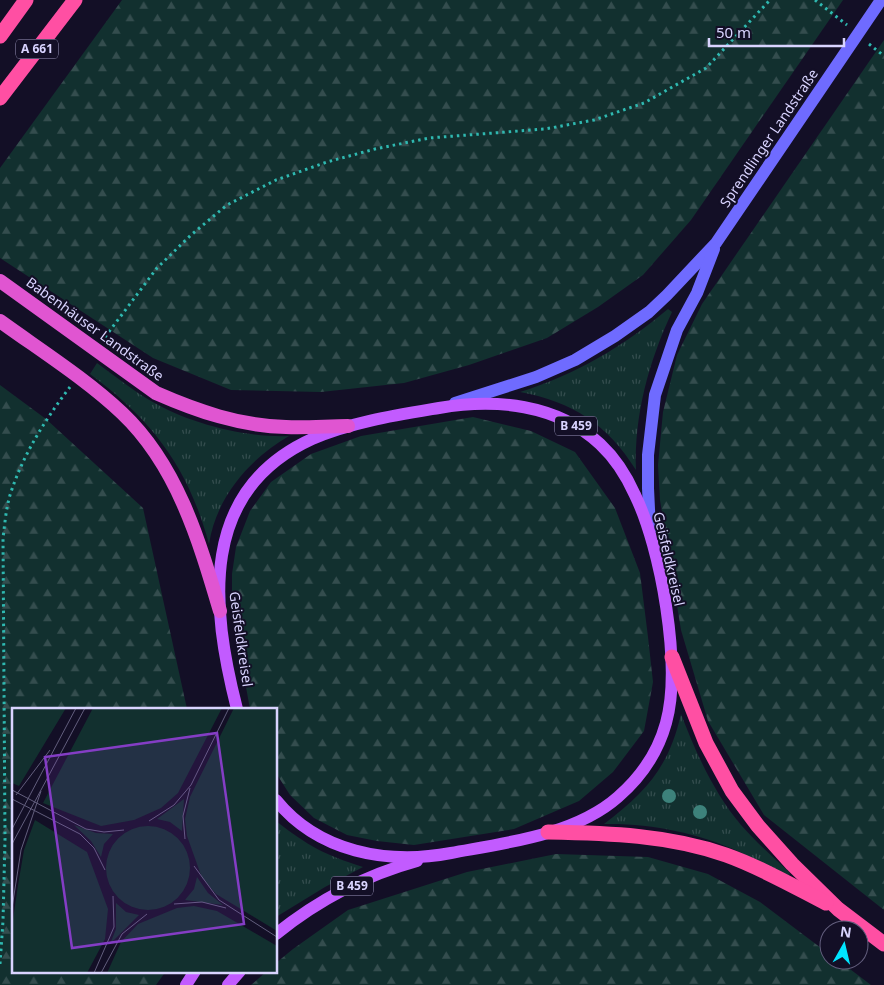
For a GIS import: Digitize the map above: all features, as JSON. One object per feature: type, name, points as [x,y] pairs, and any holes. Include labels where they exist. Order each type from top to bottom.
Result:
[{"type":"highway","name":"A 661","points":[[0,36],[26,0]]},
{"type":"highway","name":"A 661","points":[[0,98],[75,0]]},
{"type":"highway","name":"Babenhäuser Landstraße","points":[[0,281],[156,393],[184,406],[246,422],[285,427],[348,426]]},
{"type":"highway","points":[[0,321],[122,413],[154,450],[181,496],[206,565],[220,611]]},
{"type":"highway","points":[[672,658],[706,743],[732,791],[774,846],[838,909],[884,944]]},
{"type":"highway","points":[[548,832],[654,838],[725,855],[757,868],[838,909]]},
{"type":"main road","name":"Sprendlinger Landstraße","points":[[440,408],[536,377],[575,360],[596,348],[648,312],[716,243],[881,0]]},
{"type":"main road","name":"Sprendlinger Landstraße","points":[[651,540],[648,455],[655,395],[677,330],[697,293],[716,243]]},
{"type":"main road","name":"Geisfeldkreisel","points":[[237,708],[226,657],[220,611],[219,580],[224,544],[231,522],[251,485],[283,455],[313,439],[348,426],[461,405],[513,405],[548,413],[582,429],[600,444],[621,468],[636,496],[651,540],[666,607],[672,658],[671,695],[666,722],[658,746],[646,766],[616,798],[582,820],[548,832],[505,844],[436,856],[382,856],[360,853],[315,834],[301,825],[278,802]]},
{"type":"main road","name":"B 459","points":[[278,933],[310,910],[355,885],[390,869],[436,856]]},
{"type":"main road","points":[[186,985],[194,972]]},
{"type":"main road","points":[[228,985],[239,972]]},
{"type":"path","points":[[131,302],[158,268],[191,235],[227,205],[276,180],[375,149],[429,138],[545,129],[594,120],[644,104],[706,68],[770,0]]},
{"type":"path","points":[[815,0],[857,33]]},
{"type":"path","points":[[0,964],[4,921],[5,839],[3,538],[10,493],[46,419]]},
{"type":"green space","points":[[122,0],[843,0],[691,220],[643,275],[598,307],[547,338],[469,365],[404,383],[321,392],[231,390],[153,358],[0,258],[0,168]]},
{"type":"green space","points":[[884,40],[884,910],[764,815],[708,721],[681,630],[660,500],[658,465],[663,412],[677,355],[702,304]]},
{"type":"green space","points":[[668,309],[672,312],[656,350],[640,409],[636,470],[613,440],[587,418],[556,402],[520,392],[560,377],[598,358],[634,335]]},
{"type":"green space","points":[[97,363],[144,397],[182,416],[217,428],[236,432],[289,436],[261,456],[237,481],[219,511],[209,544],[190,492],[179,469],[150,428],[90,374]]},
{"type":"green space","points":[[0,385],[46,419],[143,508],[187,708],[12,708],[12,972],[165,972],[156,985],[0,985]]},
{"type":"green space","points":[[473,417],[531,431],[575,452],[615,508],[640,573],[653,682],[644,731],[613,772],[579,801],[514,829],[414,845],[377,841],[347,835],[314,818],[290,795],[278,776],[278,708],[250,708],[232,610],[232,574],[236,547],[250,511],[271,482],[311,454],[361,436]]},
{"type":"green space","points":[[681,714],[699,758],[722,800],[741,825],[790,873],[788,878],[740,852],[708,839],[656,827],[604,824],[632,801],[654,777],[670,749]]},
{"type":"green space","points":[[278,822],[317,849],[363,867],[325,887],[278,916]]},
{"type":"green space","points":[[556,854],[648,857],[708,874],[760,902],[819,946],[819,970],[851,970],[871,985],[251,985],[266,972],[278,972],[278,961],[348,910],[467,872]]}]
